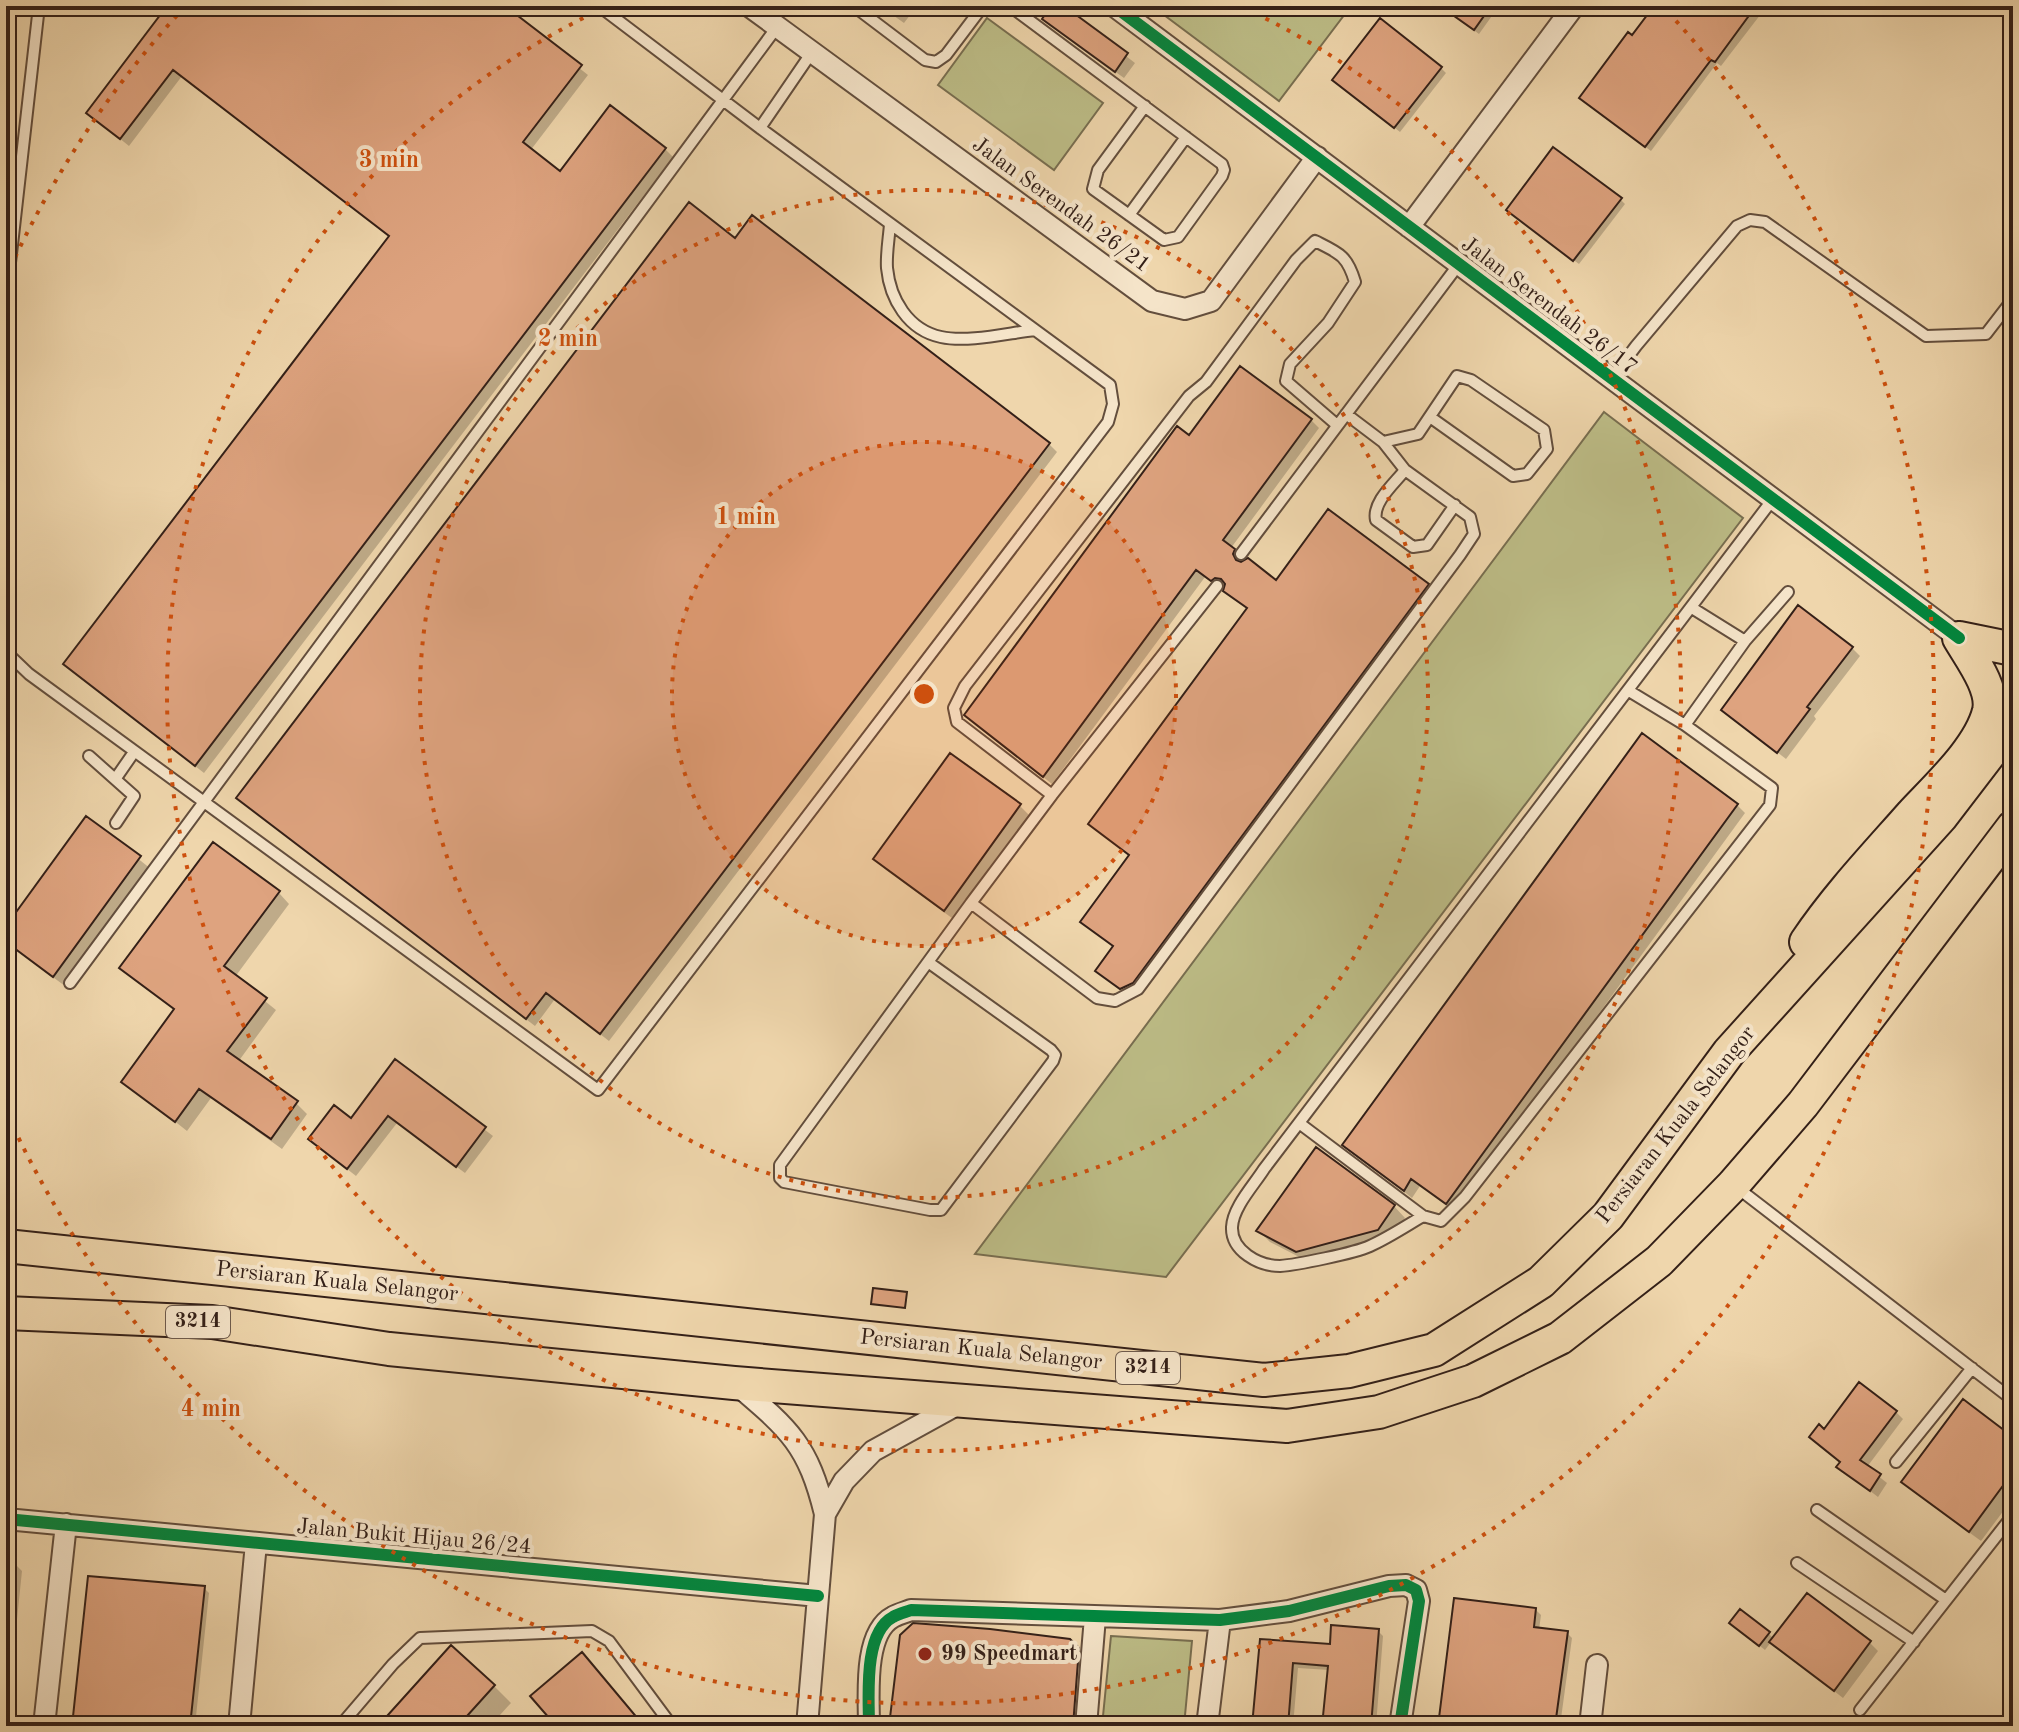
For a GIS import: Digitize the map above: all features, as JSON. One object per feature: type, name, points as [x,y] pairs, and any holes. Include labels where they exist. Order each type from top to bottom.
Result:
[{"type":"main road","points":[[1959,638],[2013,649]]},
{"type":"main road","points":[[1729,1052],[1833,903],[1958,763],[1980,733],[1990,709],[1987,690],[1959,638]]},
{"type":"main road","name":"Persiaran Kuala Selangor","points":[[6,1246],[1264,1380],[1349,1371],[1434,1350],[1541,1282],[1608,1216],[1729,1052],[1941,817],[2013,723]]},
{"type":"main road","name":"3214","points":[[6,1313],[212,1322],[389,1349],[734,1383],[1287,1426],[1379,1412],[1473,1381],[1560,1338],[1659,1261],[1733,1185],[1803,1104],[2013,827]]},
{"type":"street","name":"Jalan Serendah 26/21","points":[[749,6],[1152,301],[1185,309],[1211,301],[1317,157]]},
{"type":"street","name":"Jalan Serendah 26/17","points":[[1114,6],[1959,638]]},
{"type":"street","points":[[1409,227],[1574,6]]},
{"type":"street","points":[[734,1383],[782,1423],[804,1452],[816,1479],[825,1514],[807,1726]]},
{"type":"street","points":[[825,1514],[844,1481],[873,1451],[965,1400]]},
{"type":"street","name":"Jalan Bukit Hijau 26/24","points":[[6,1519],[818,1596]]},
{"type":"street","points":[[44,1726],[66,1524]]},
{"type":"street","points":[[239,1726],[256,1543]]},
{"type":"street","points":[[869,1726],[871,1657],[878,1632],[891,1618],[911,1610],[1220,1620],[1289,1611],[1389,1586],[1406,1585],[1416,1590],[1419,1601],[1400,1726]]},
{"type":"street","points":[[1086,1726],[1095,1617]]},
{"type":"street","points":[[1207,1726],[1220,1620]]},
{"type":"street","points":[[1590,1726],[1597,1665]]},
{"type":"lane","points":[[6,298],[39,6]]},
{"type":"lane","points":[[6,652],[29,674],[134,752],[598,1090],[1108,422],[1113,404],[1110,385],[599,6]]},
{"type":"lane","points":[[855,7],[925,60],[936,62],[946,55],[983,6]]},
{"type":"lane","points":[[1010,6],[1145,106],[1222,164],[1222,176],[1178,237],[1164,240],[1093,189],[1093,181],[1145,106]]},
{"type":"lane","points":[[70,983],[777,27]]},
{"type":"lane","points":[[760,128],[812,52]]},
{"type":"lane","points":[[1129,215],[1186,137]]},
{"type":"lane","points":[[1612,378],[1737,226],[1750,220],[1765,222],[1926,336],[1986,334],[2013,299]]},
{"type":"lane","points":[[890,224],[887,267],[898,306],[912,322],[940,337],[975,337],[1035,330]]},
{"type":"lane","points":[[1052,795],[957,722],[954,708],[965,686],[1189,396],[1206,382],[1296,260],[1315,241],[1350,263],[1355,282],[1328,323],[1290,364],[1286,381],[1337,425]]},
{"type":"lane","points":[[1241,554],[1459,264]]},
{"type":"lane","points":[[1383,442],[1418,434],[1457,376],[1471,380],[1544,430],[1547,449],[1527,474],[1513,476],[1430,417]]},
{"type":"lane","points":[[971,903],[1097,998],[1115,1001],[1138,989],[1474,534],[1470,517],[1405,470],[1383,442],[1346,414]]},
{"type":"lane","points":[[1405,470],[1374,514],[1376,520],[1413,547],[1427,545],[1455,505]]},
{"type":"lane","points":[[1423,1216],[1361,1250],[1279,1266],[1246,1255],[1233,1239],[1232,1225],[1238,1209],[1299,1123],[1773,499]]},
{"type":"lane","points":[[928,962],[1051,1050],[1055,1055],[1053,1061],[941,1210],[784,1182],[780,1178],[780,1165],[971,903],[1052,795],[1217,586]]},
{"type":"lane","points":[[1685,725],[1745,641],[1788,592]]},
{"type":"lane","points":[[1692,608],[1745,641]]},
{"type":"lane","points":[[1299,1123],[1423,1216],[1441,1221],[1465,1197],[1770,805],[1772,788],[1685,725],[1629,691]]},
{"type":"lane","points":[[116,778],[134,752]]},
{"type":"lane","points":[[89,756],[134,796],[116,823]]},
{"type":"lane","points":[[1733,1185],[2013,1400]]},
{"type":"lane","points":[[1896,1462],[1972,1368]]},
{"type":"lane","points":[[1817,1510],[1946,1600]]},
{"type":"lane","points":[[1860,1710],[2013,1515]]},
{"type":"lane","points":[[1797,1563],[1914,1642]]},
{"type":"lane","points":[[340,1726],[393,1664],[420,1638],[592,1631],[609,1641],[672,1726]]},
{"type":"green space","points":[[1152,6],[1351,6],[1279,101]]},
{"type":"green space","points":[[987,18],[1103,103],[1054,170],[938,85]]},
{"type":"green space","points":[[1604,412],[1743,518],[1166,1277],[975,1254]]},
{"type":"green space","points":[[1111,1636],[1192,1641],[1184,1726],[1102,1726]]},
{"type":"building","points":[[167,6],[505,6],[582,65],[523,142],[560,171],[610,105],[666,148],[195,766],[63,664],[389,236],[173,70],[120,139],[86,113]]},
{"type":"building","points":[[1051,6],[1064,6],[1128,53],[1115,72],[1042,19]]},
{"type":"building","points":[[1440,6],[1491,6],[1474,30]]},
{"type":"building","points":[[1654,6],[1756,6],[1715,62],[1711,60],[1645,147],[1579,98],[1628,32],[1632,35]]},
{"type":"building","points":[[1380,18],[1442,67],[1394,128],[1332,80]]},
{"type":"building","points":[[1553,147],[1622,198],[1573,261],[1506,210]]},
{"type":"building","points":[[689,202],[735,238],[752,215],[1050,443],[600,1034],[546,993],[526,1019],[236,798]]},
{"type":"building","points":[[1240,366],[1312,419],[1223,540],[1235,549],[1233,554],[1236,560],[1241,562],[1248,558],[1276,580],[1328,509],[1429,584],[1133,983],[1120,989],[1095,971],[1113,946],[1080,922],[1129,855],[1088,824],[1247,608],[1223,591],[1225,584],[1221,579],[1211,581],[1196,570],[1043,777],[964,715],[1177,426],[1189,435]]},
{"type":"building","points":[[1798,605],[1853,647],[1807,707],[1810,709],[1777,753],[1721,710]]},
{"type":"building","points":[[1642,733],[1738,804],[1446,1204],[1411,1179],[1404,1191],[1342,1145]]},
{"type":"building","points":[[950,753],[1021,804],[944,911],[873,859]]},
{"type":"building","points":[[86,816],[141,856],[53,977],[6,942],[6,926]]},
{"type":"building","points":[[213,842],[280,891],[224,966],[267,998],[227,1051],[298,1101],[271,1139],[199,1089],[175,1122],[121,1082],[174,1009],[119,968]]},
{"type":"building","points":[[395,1059],[486,1127],[456,1167],[388,1116],[347,1169],[308,1139],[334,1105],[351,1118]]},
{"type":"building","points":[[1316,1147],[1395,1205],[1378,1230],[1296,1252],[1256,1231]]},
{"type":"building","points":[[873,1288],[907,1292],[905,1308],[871,1304]]},
{"type":"building","points":[[1859,1382],[1897,1411],[1860,1460],[1881,1474],[1870,1491],[1836,1467],[1840,1462],[1809,1437],[1819,1424],[1824,1429]]},
{"type":"building","points":[[1963,1399],[2013,1437],[2013,1472],[1969,1532],[1901,1482]]},
{"type":"building","points":[[88,1576],[205,1586],[190,1726],[72,1726]]},
{"type":"building","points":[[1807,1593],[1871,1641],[1834,1691],[1769,1642]]},
{"type":"building","points":[[1454,1598],[1536,1608],[1534,1627],[1568,1631],[1555,1726],[1438,1726]]},
{"type":"building","points":[[1740,1609],[1770,1632],[1759,1646],[1729,1623]]},
{"type":"building","points":[[913,1623],[1070,1639],[1079,1648],[1073,1726],[889,1726],[900,1635]]},
{"type":"building","points":[[1331,1625],[1379,1629],[1371,1726],[1322,1726],[1328,1666],[1293,1663],[1288,1726],[1252,1726],[1260,1639],[1330,1644]]},
{"type":"building","points":[[451,1645],[495,1685],[458,1726],[378,1726]]},
{"type":"building","points":[[582,1652],[644,1726],[556,1726],[530,1696]]},
{"type":"cycle path","points":[[1114,6],[1959,638]]},
{"type":"cycle path","points":[[6,1519],[818,1596]]},
{"type":"cycle path","points":[[869,1726],[870,1667],[877,1637],[883,1625],[893,1617],[911,1610],[1220,1620],[1289,1611],[1389,1586],[1406,1585],[1416,1590],[1419,1601],[1400,1726]]},
{"type":"place","name":"99 Speedmart","points":[[925,1654]]}]
